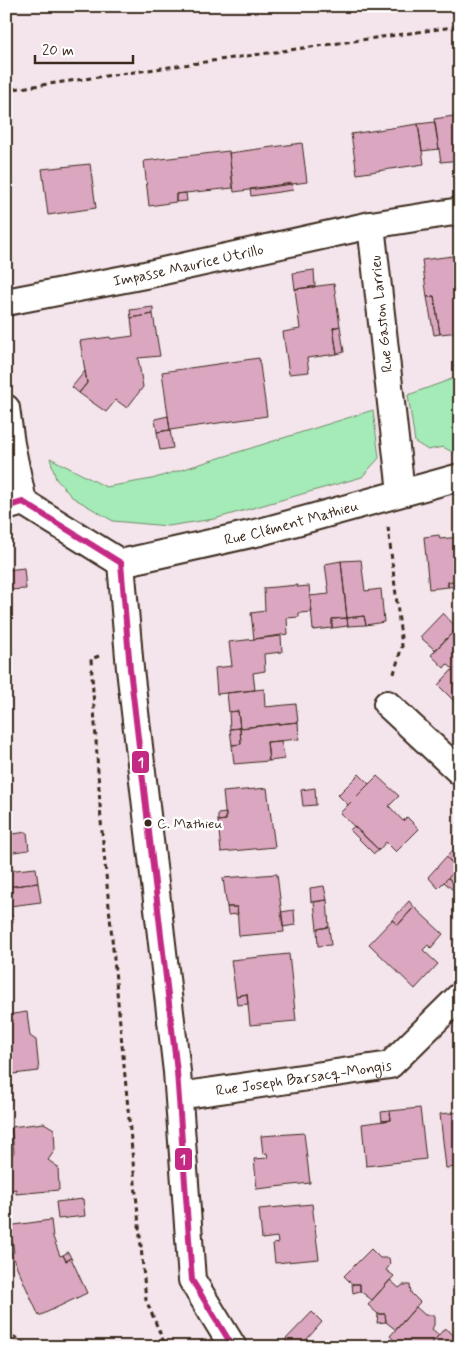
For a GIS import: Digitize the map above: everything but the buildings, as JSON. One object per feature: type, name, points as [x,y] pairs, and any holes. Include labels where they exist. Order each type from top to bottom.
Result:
[{"type":"street","points":[[371,225],[460,211]]},
{"type":"street","name":"Impasse Maurice Utrillo","points":[[6,302],[145,275],[371,225]]},
{"type":"street","name":"Rue Gaston Larrieu","points":[[371,225],[393,495]]},
{"type":"street","points":[[6,408],[11,444],[15,504],[121,563],[128,643],[179,1096],[192,1280],[233,1347]]},
{"type":"street","name":"Rue Clément Mathieu","points":[[121,563],[260,532],[460,477]]},
{"type":"street","points":[[389,694],[460,772]]},
{"type":"street","name":"Rue Joseph Barsacq-Mongis","points":[[179,1096],[390,1065],[460,996]]},
{"type":"path","points":[[6,90],[460,26]]},
{"type":"path","points":[[389,694],[402,646],[393,495]]},
{"type":"path","points":[[128,643],[91,659],[92,678],[101,821],[146,1300],[166,1347]]},
{"type":"path","points":[[6,1332],[26,1344],[52,1347]]},
{"type":"green space","points":[[460,376],[460,453],[456,454],[443,447],[428,450],[415,442],[408,395]]},
{"type":"green space","points":[[373,410],[379,458],[362,477],[214,519],[168,526],[113,521],[72,497],[56,479],[50,458],[106,487],[152,479]]},
{"type":"transit line","name":"1","points":[[6,507],[23,502],[121,563]]},
{"type":"transit line","name":"1","points":[[121,563],[130,669],[177,1072],[192,1280],[233,1347]]},
{"type":"place","name":"C. Mathieu","points":[[148,823]]}]
